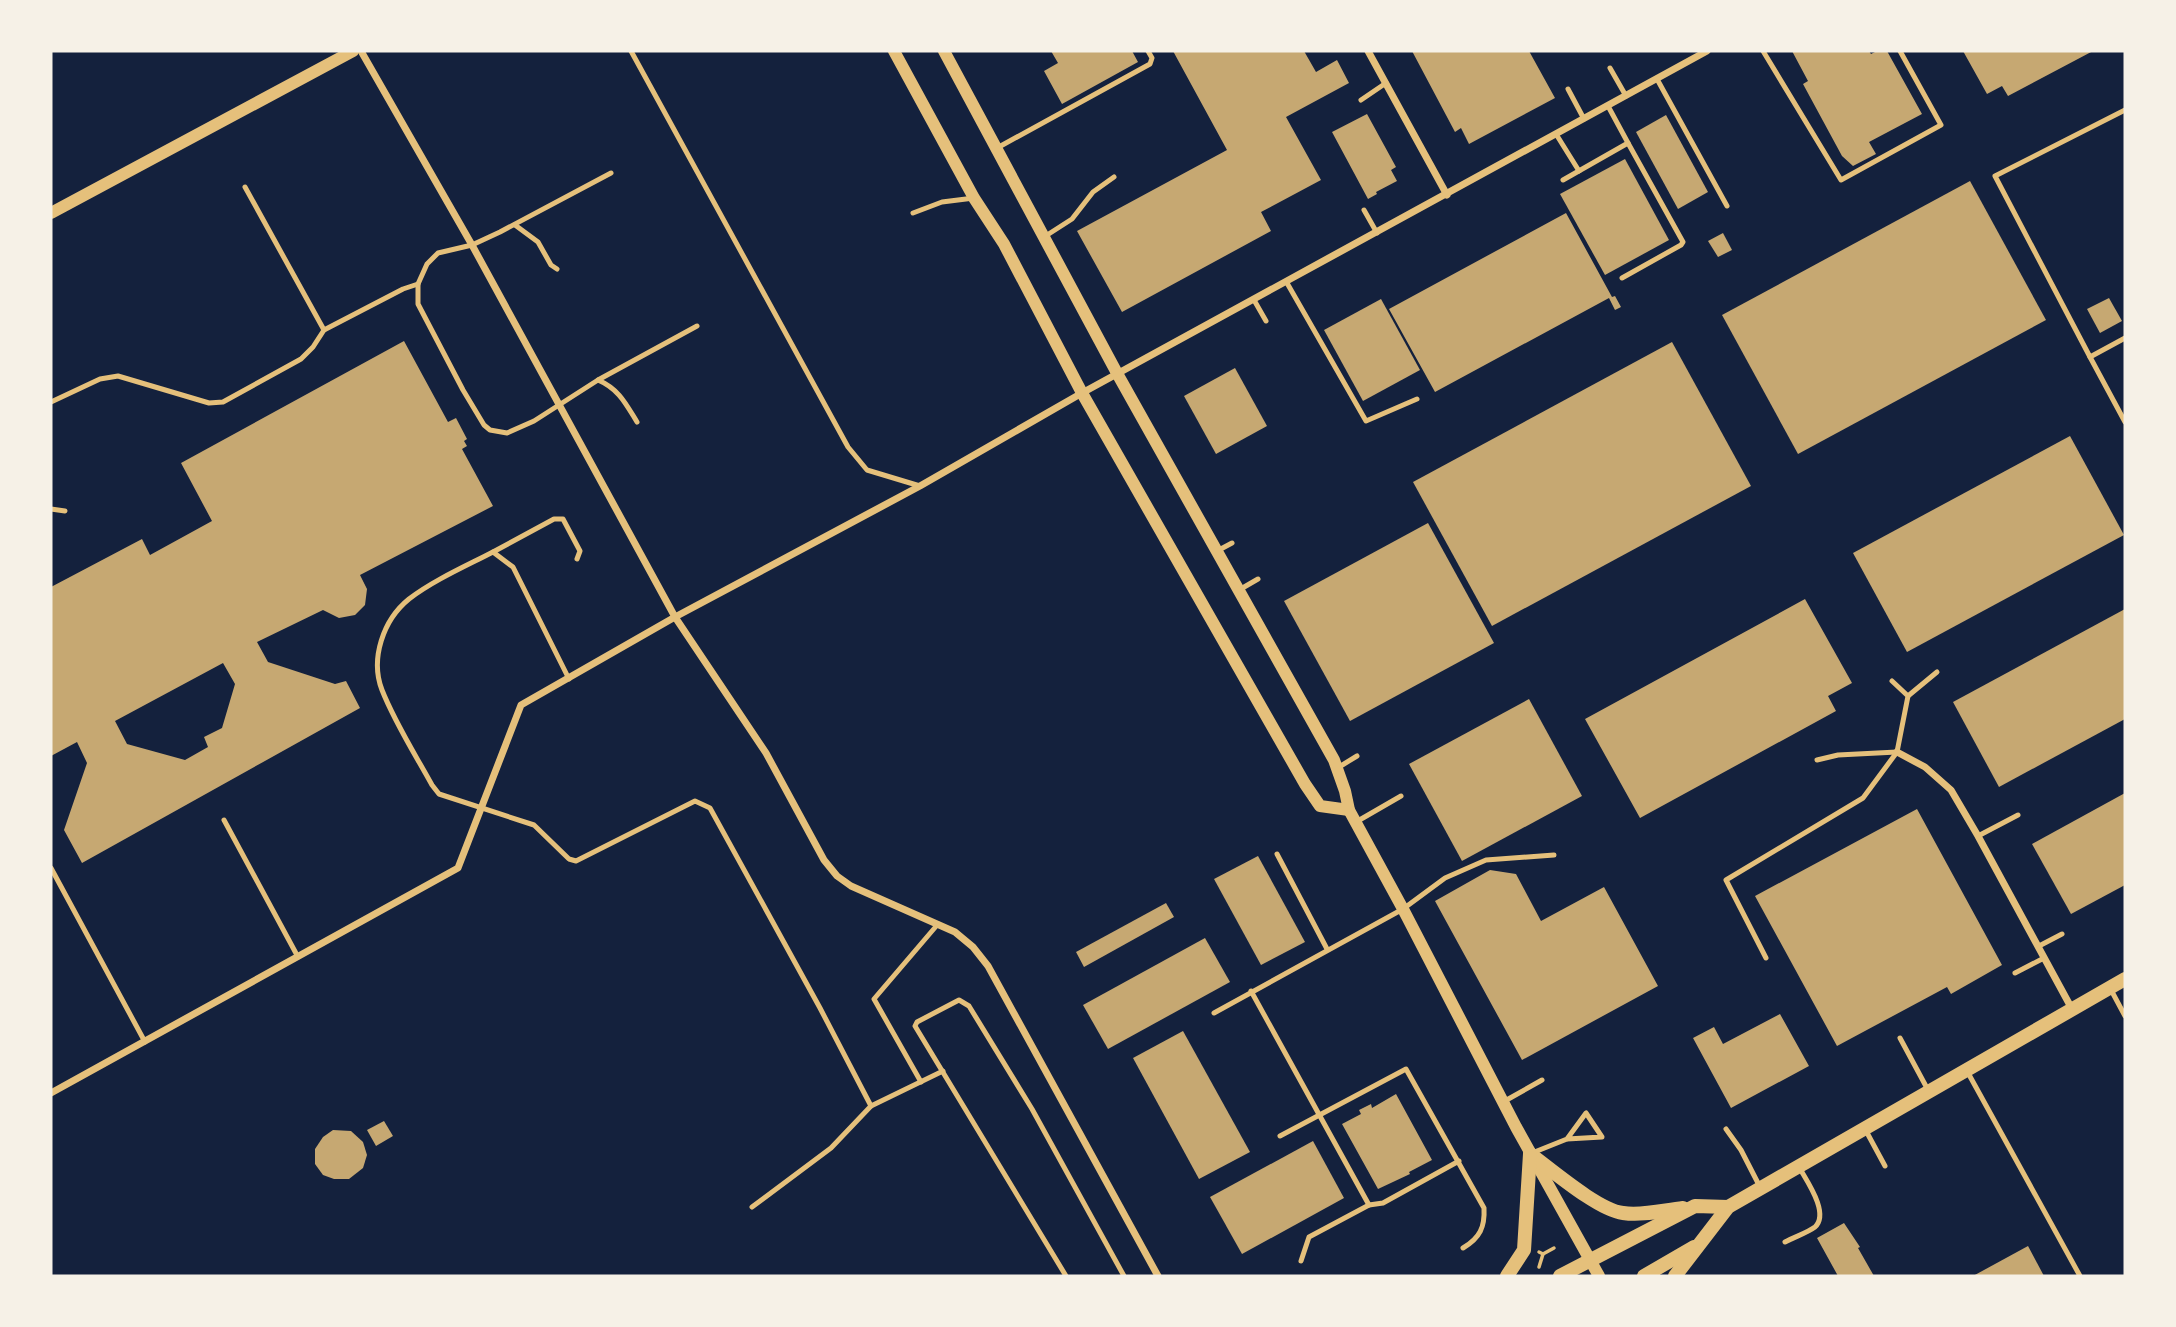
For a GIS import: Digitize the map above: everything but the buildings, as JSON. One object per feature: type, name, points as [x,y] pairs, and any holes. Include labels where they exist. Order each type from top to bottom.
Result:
[{"type":"main road","points":[[1675,1276],[1728,1207],[2125,979]]},
{"type":"main road","points":[[1530,1154],[1612,1211],[1638,1214],[1695,1206],[1728,1207]]},
{"type":"main road","points":[[1507,1276],[1524,1250],[1530,1154]]},
{"type":"main road","points":[[1560,1276],[1695,1206]]},
{"type":"main road","points":[[1644,1276],[1701,1242]]},
{"type":"street","points":[[51,213],[353,51]]},
{"type":"street","points":[[361,51],[472,245],[675,617],[766,753],[824,860],[837,876],[851,886],[955,932],[973,947],[988,966],[1158,1276]]},
{"type":"street","points":[[894,51],[974,198],[1004,244],[1082,394],[1305,784],[1320,806],[1349,810]]},
{"type":"street","points":[[944,51],[1118,374],[1337,768],[1349,810],[1530,1154],[1599,1276]]},
{"type":"street","points":[[1368,51],[1447,195]]},
{"type":"street","points":[[51,1093],[458,868],[521,705],[675,617],[1707,51]]},
{"type":"street","points":[[1897,752],[1937,775],[1951,790],[1979,836],[2072,1009]]},
{"type":"lane","points":[[631,51],[843,438],[867,470],[920,485]]},
{"type":"lane","points":[[996,148],[1150,65],[1152,58],[1148,51]]},
{"type":"lane","points":[[1763,51],[1841,180],[1941,125],[1900,51]]},
{"type":"lane","points":[[1610,68],[1626,96]]},
{"type":"lane","points":[[1657,79],[1727,206]]},
{"type":"lane","points":[[1361,100],[1385,83]]},
{"type":"lane","points":[[1568,89],[1584,119]]},
{"type":"lane","points":[[1608,106],[1683,242],[1622,278]]},
{"type":"lane","points":[[2125,110],[1995,176],[2125,422]]},
{"type":"lane","points":[[1556,134],[1578,171]]},
{"type":"lane","points":[[1563,180],[1628,143]]},
{"type":"lane","points":[[611,173],[472,245],[438,253],[427,264],[418,284],[417,297],[422,314],[463,390],[484,425],[498,433],[507,433],[534,421],[598,380],[697,326]]},
{"type":"lane","points":[[1044,237],[1072,219],[1093,192],[1114,177]]},
{"type":"lane","points":[[245,187],[324,330]]},
{"type":"lane","points":[[913,213],[942,202],[974,198]]},
{"type":"lane","points":[[1364,210],[1377,233]]},
{"type":"lane","points":[[515,225],[538,242],[556,269]]},
{"type":"lane","points":[[1287,283],[1366,421],[1417,399]]},
{"type":"lane","points":[[51,402],[100,379],[118,376],[209,402],[223,402],[301,359],[324,330],[403,289],[418,284]]},
{"type":"lane","points":[[1254,300],[1266,321]]},
{"type":"lane","points":[[2090,357],[2125,338]]},
{"type":"lane","points":[[598,380],[619,393],[637,422]]},
{"type":"lane","points":[[51,509],[65,511]]},
{"type":"lane","points":[[577,559],[580,551],[563,519],[554,519],[408,600],[387,627],[379,644],[377,670],[382,689],[432,785],[439,794],[534,825],[569,859],[576,861],[695,801],[709,808],[821,1008],[871,1106]]},
{"type":"lane","points":[[1217,551],[1232,543]]},
{"type":"lane","points":[[493,552],[513,567],[569,679]]},
{"type":"lane","points":[[1239,590],[1258,579]]},
{"type":"lane","points":[[1766,958],[1726,880],[1863,798],[1897,752],[1908,696],[1937,672]]},
{"type":"lane","points":[[1892,681],[1908,696]]},
{"type":"lane","points":[[1817,760],[1838,755],[1897,752]]},
{"type":"lane","points":[[1337,768],[1357,756]]},
{"type":"lane","points":[[1356,822],[1401,796]]},
{"type":"lane","points":[[1979,836],[2018,815]]},
{"type":"lane","points":[[224,820],[299,957]]},
{"type":"lane","points":[[1277,854],[1327,949]]},
{"type":"lane","points":[[1214,1013],[1403,909],[1446,878],[1486,860],[1554,855]]},
{"type":"lane","points":[[51,868],[145,1042]]},
{"type":"lane","points":[[920,1082],[874,999],[938,924]]},
{"type":"lane","points":[[2039,947],[2062,934]]},
{"type":"lane","points":[[2015,974],[2044,958]]},
{"type":"lane","points":[[2110,988],[2125,1016]]},
{"type":"lane","points":[[1251,991],[1369,1205]]},
{"type":"lane","points":[[1066,1276],[915,1026],[917,1022],[959,1000],[969,1006],[1032,1109],[1124,1276]]},
{"type":"lane","points":[[1900,1038],[1929,1093]]},
{"type":"lane","points":[[1280,1136],[1406,1069],[1484,1208],[1483,1227],[1474,1241],[1463,1248]]},
{"type":"lane","points":[[752,1207],[831,1148],[871,1106],[943,1071]]},
{"type":"lane","points":[[1967,1071],[2080,1276]]},
{"type":"lane","points":[[1503,1102],[1542,1080]]},
{"type":"lane","points":[[1530,1154],[1567,1139],[1602,1137],[1586,1113],[1567,1139]]},
{"type":"lane","points":[[1726,1129],[1762,1189]]},
{"type":"lane","points":[[1865,1129],[1885,1166]]},
{"type":"lane","points":[[1301,1261],[1309,1237],[1369,1205],[1383,1203],[1459,1161]]},
{"type":"lane","points":[[1785,1242],[1816,1226],[1819,1220],[1819,1204],[1799,1167]]},
{"type":"path","points":[[1539,1267],[1543,1254],[1554,1248]]},
{"type":"path","points":[[1538,1251],[1543,1254]]}]
